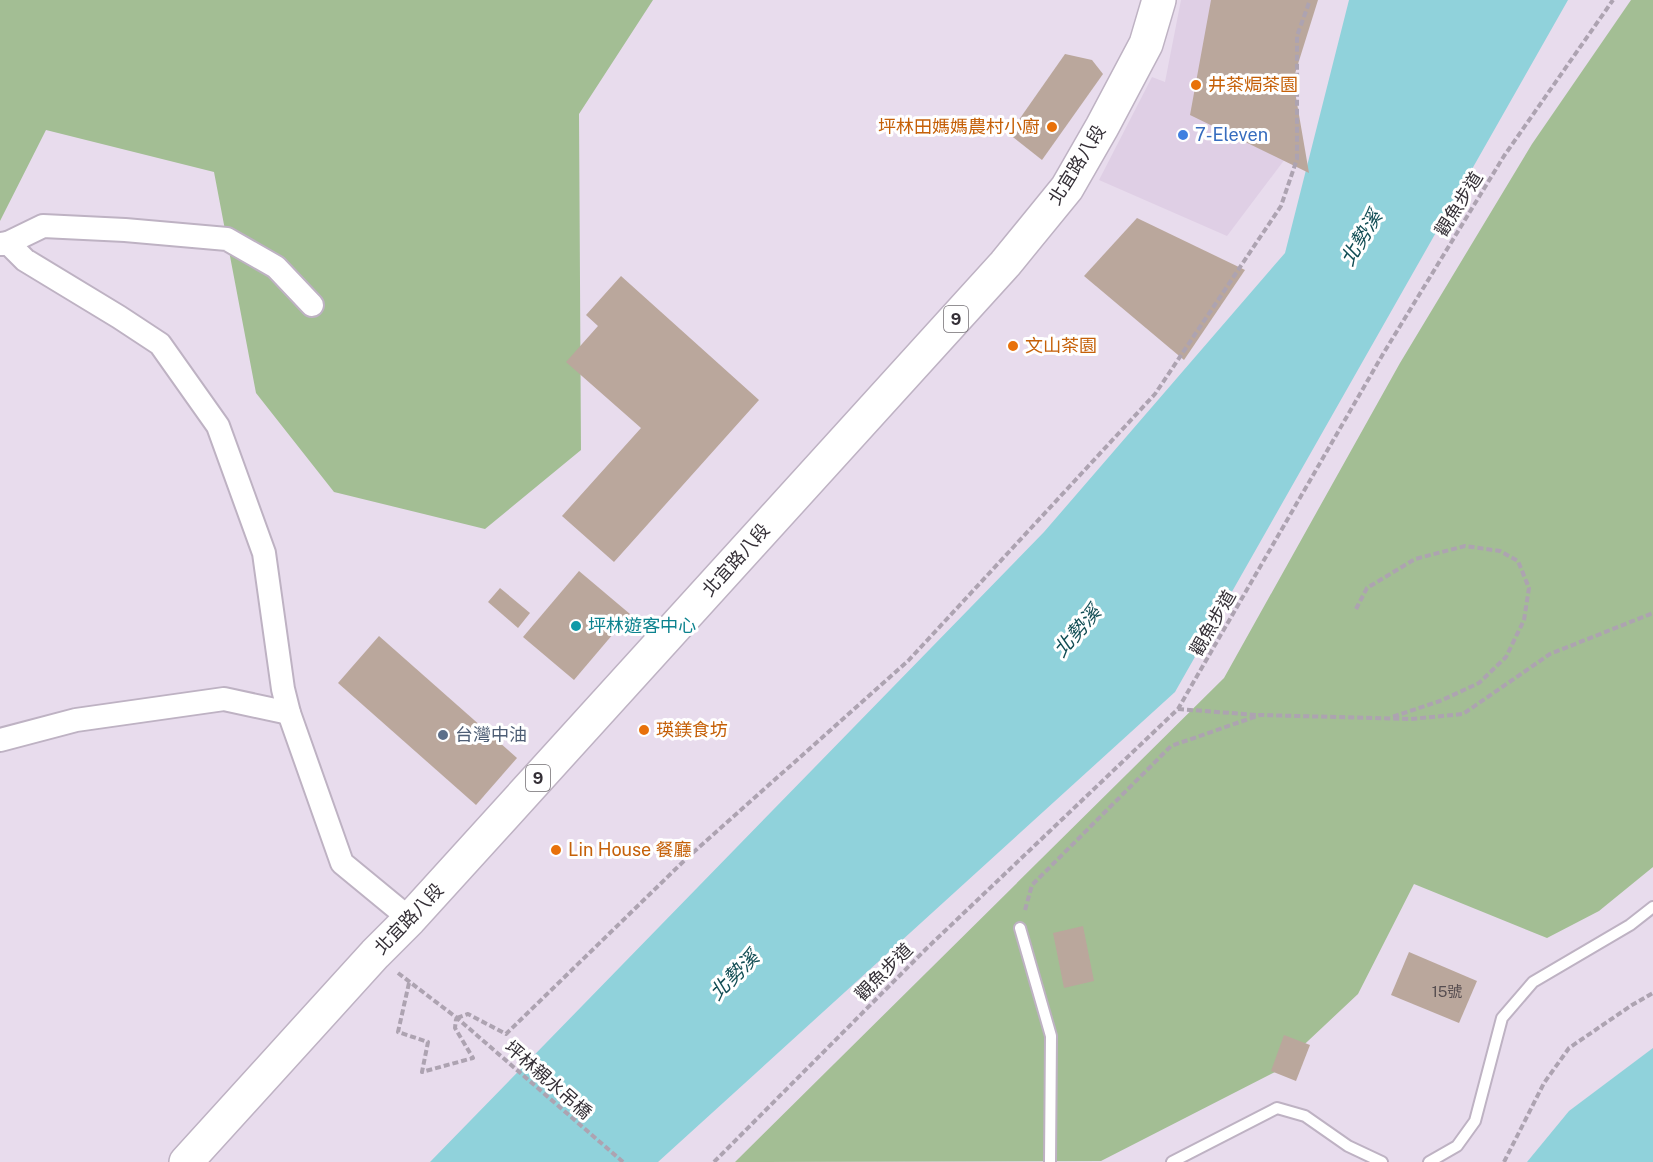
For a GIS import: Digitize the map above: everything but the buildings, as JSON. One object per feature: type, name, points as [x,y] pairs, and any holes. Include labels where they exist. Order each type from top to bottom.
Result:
[{"type":"main road","name":"北宜路八段","points":[[186,1162],[1005,264],[1067,188],[1146,44],[1159,0]]},
{"type":"street","points":[[312,304],[276,267],[227,239],[43,226],[4,243],[25,260],[160,344],[218,426],[264,553],[283,689],[289,713],[342,863],[410,919]]},
{"type":"street","points":[[0,740],[76,720],[224,699],[289,713]]},
{"type":"lane","points":[[1429,1162],[1457,1146],[1475,1121],[1502,1018],[1533,982],[1630,925],[1653,907]]},
{"type":"lane","points":[[1020,928],[1051,1036],[1050,1162]]},
{"type":"lane","points":[[1172,1162],[1277,1108],[1305,1116],[1348,1146],[1382,1162]]},
{"type":"path","points":[[409,983],[398,1032],[428,1042],[422,1072],[473,1058],[455,1028],[457,1018],[468,1014],[506,1034],[688,857],[908,662],[1155,394],[1281,206],[1297,159],[1297,36],[1310,0]]},
{"type":"path","name":"觀魚步道","points":[[714,1162],[927,948],[1178,709],[1383,354],[1492,176],[1613,0]]},
{"type":"path","points":[[1356,609],[1367,588],[1415,559],[1465,546],[1500,551],[1518,561],[1529,588],[1524,620],[1506,657],[1479,683],[1440,701],[1389,718]]},
{"type":"path","points":[[1178,709],[1260,715],[1411,719],[1464,714],[1551,654],[1653,613]]},
{"type":"path","points":[[1020,928],[1032,885],[1171,746],[1260,715]]},
{"type":"path","name":"坪林親水吊橋","points":[[375,954],[409,983],[457,1018],[623,1162]]},
{"type":"path","points":[[1504,1162],[1544,1083],[1569,1048],[1653,993]]},
{"type":"shaded area","points":[[1181,0],[1286,0],[1288,155],[1227,236],[1099,180],[1152,77],[1165,82]]},
{"type":"green space","points":[[0,0],[653,0],[579,114],[581,450],[485,529],[334,492],[256,393],[214,172],[46,130],[0,221]]},
{"type":"green space","points":[[1631,0],[1653,0],[1653,867],[1599,911],[1547,938],[1414,884],[1358,994],[1275,1072],[1101,1161],[735,1162],[1224,678],[1400,363],[1532,144]]},
{"type":"water","name":"北勢溪","points":[[1349,0],[1568,0],[1175,692],[658,1162],[430,1162],[1044,532],[1285,253]]},
{"type":"water","points":[[1653,1048],[1653,1162],[1527,1162],[1569,1111]]},
{"type":"place","name":"井茶焗茶園","points":[[1196,85]]},
{"type":"place","name":"坪林田媽媽農村小廚","points":[[1052,127]]},
{"type":"place","name":"7-Eleven","points":[[1183,135]]},
{"type":"place","name":"文山茶園","points":[[1013,346]]},
{"type":"place","name":"坪林遊客中心","points":[[576,626]]},
{"type":"place","name":"瑛鎂食坊","points":[[644,730]]},
{"type":"place","name":"台灣中油","points":[[443,735]]},
{"type":"place","name":"Lin House 餐廳","points":[[556,850]]}]
